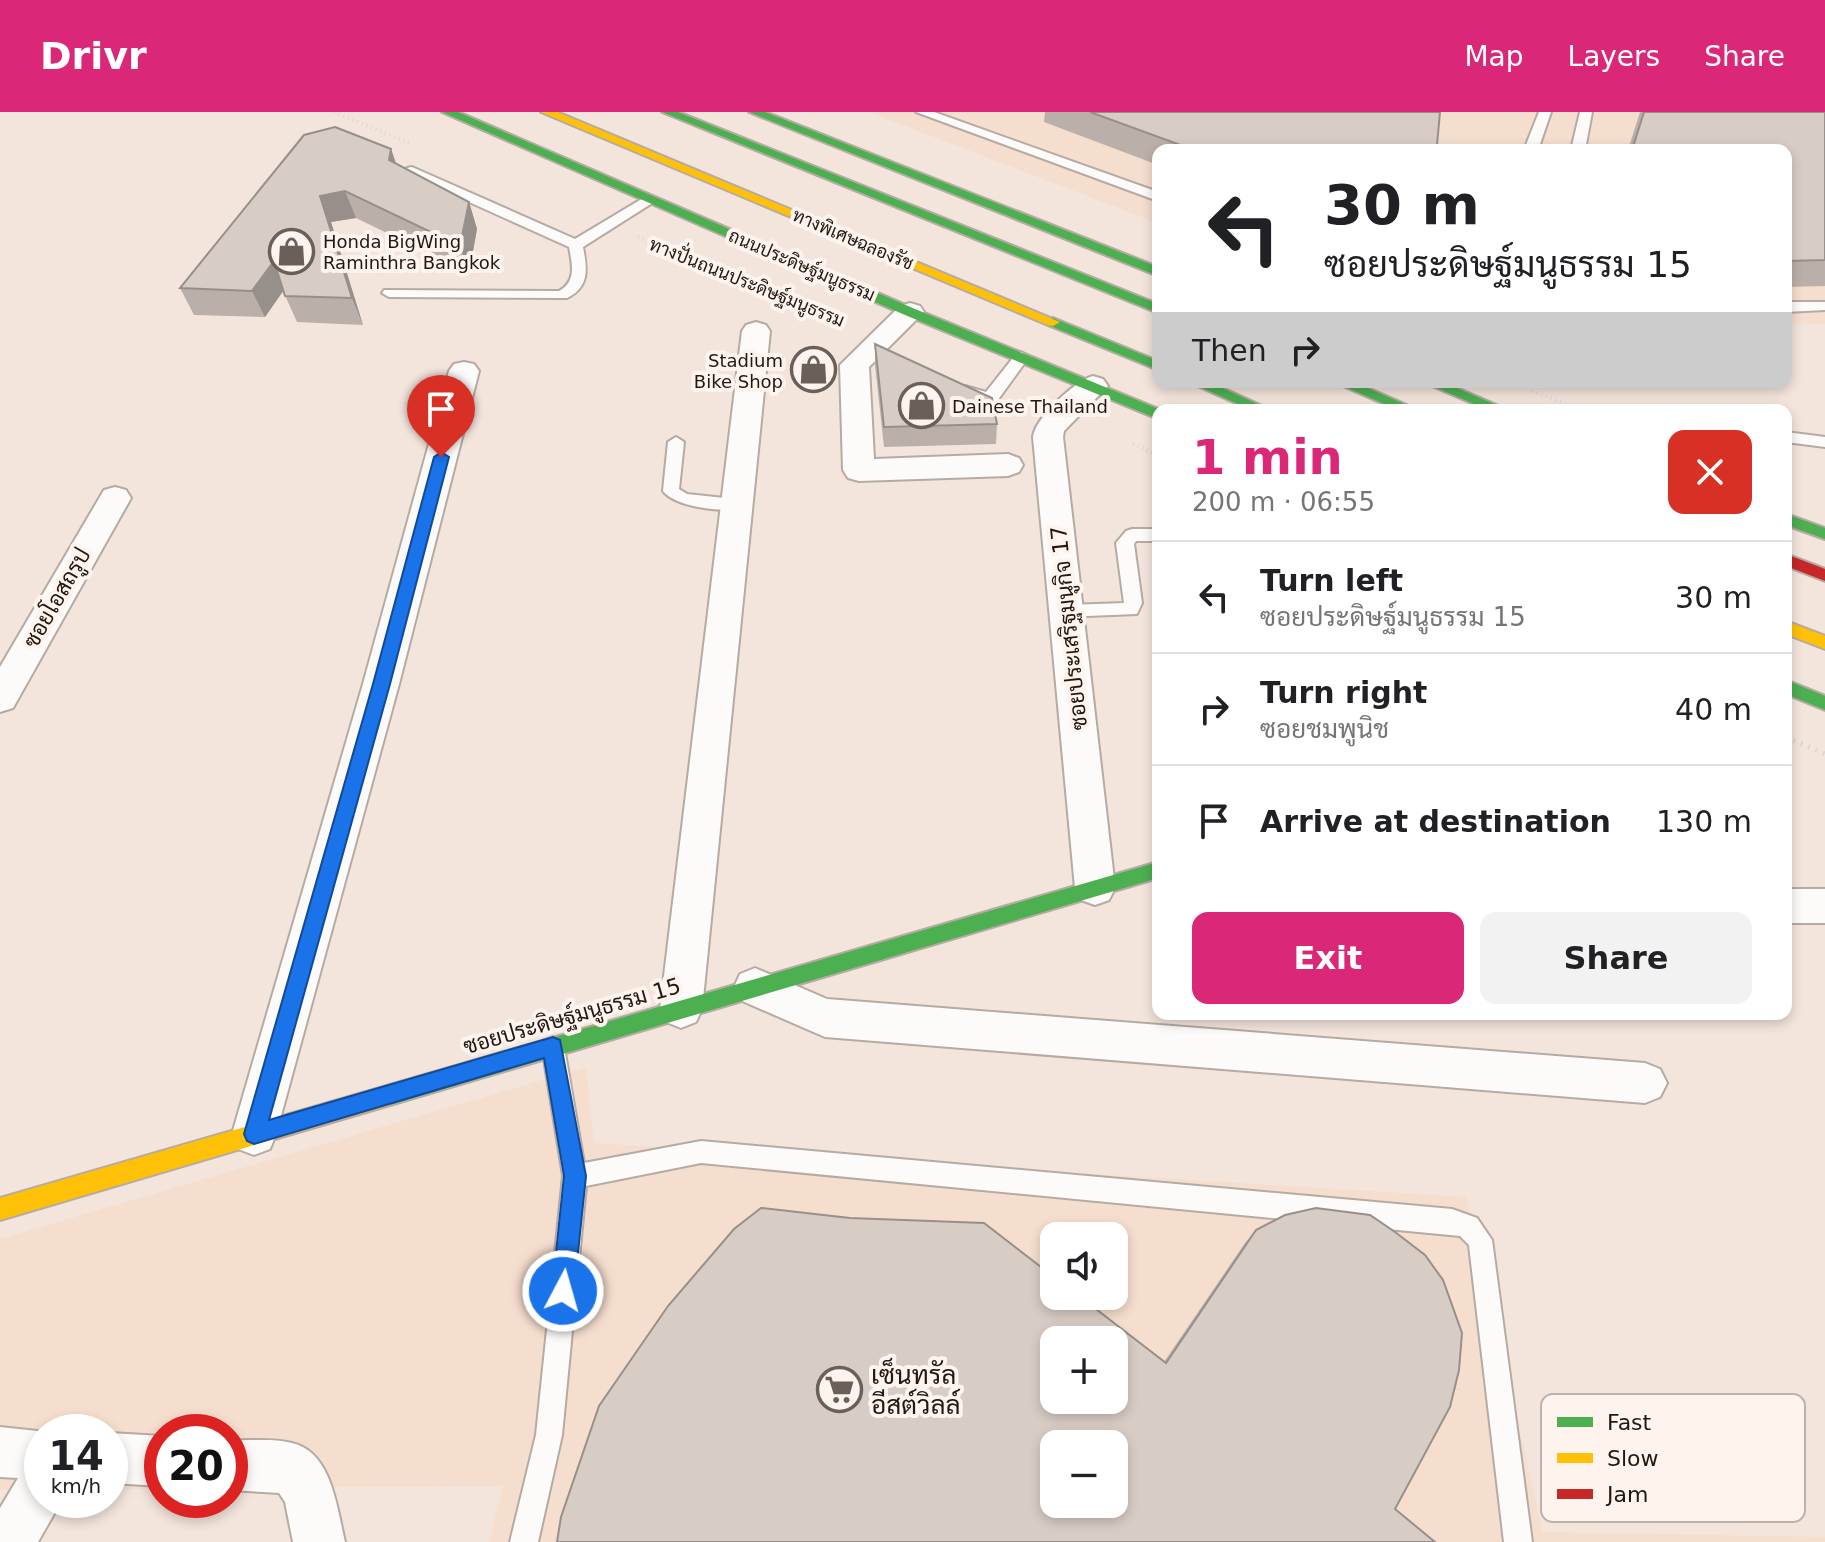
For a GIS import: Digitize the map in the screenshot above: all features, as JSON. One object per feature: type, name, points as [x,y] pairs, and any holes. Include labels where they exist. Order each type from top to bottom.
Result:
[{"type":"main road","name":"ถนนประดิษฐ์มนูธรรม","points":[[448,112],[910,312],[1152,411]]},
{"type":"main road","name":"ทางพิเศษฉลองรัช","points":[[547,112],[1152,364]]},
{"type":"main road","points":[[668,112],[1152,307]]},
{"type":"main road","points":[[755,112],[1152,270]]},
{"type":"main road","points":[[1211,388],[1249,404]]},
{"type":"main road","points":[[1356,388],[1396,404]]},
{"type":"main road","points":[[1447,388],[1486,404]]},
{"type":"main road","points":[[1792,521],[1825,534]]},
{"type":"main road","points":[[1792,562],[1825,575]]},
{"type":"main road","points":[[1792,629],[1825,643]]},
{"type":"main road","points":[[1792,689],[1825,703]]},
{"type":"main road","name":"ซอยประดิษฐ์มนูธรรม 15","points":[[0,1209],[1152,872]]},
{"type":"street","points":[[910,312],[877,352],[854,365],[859,470],[1008,465]]},
{"type":"street","points":[[681,1009],[756,331]]},
{"type":"street","points":[[254,1134],[381,684],[464,371]]},
{"type":"street","name":"ซอยประเสริฐมนูกิจ 17","points":[[1093,386],[1049,428],[1048,437],[1095,888]]},
{"type":"street","name":"ซอยโอสถรูป","points":[[0,698],[115,498]]},
{"type":"street","points":[[1792,906],[1825,906]]},
{"type":"street","points":[[755,987],[825,1018],[1645,1083]]},
{"type":"street","points":[[0,1452],[24,1454]]},
{"type":"street","points":[[248,1466],[292,1468],[308,1492],[319,1542]]},
{"type":"street","points":[[9,1542],[24,1517]]},
{"type":"lane","points":[[922,112],[1152,195]]},
{"type":"lane","points":[[1533,144],[1545,112]]},
{"type":"lane","points":[[1579,144],[1586,112]]},
{"type":"lane","points":[[412,171],[576,245]]},
{"type":"lane","points":[[576,245],[650,200]]},
{"type":"lane","points":[[389,293],[562,295],[573,289],[580,275],[576,245]]},
{"type":"lane","points":[[1792,307],[1825,306]]},
{"type":"lane","points":[[952,386],[980,398],[991,397],[1021,357]]},
{"type":"lane","points":[[1792,438],[1825,442]]},
{"type":"lane","points":[[676,442],[671,491],[683,499],[737,504]]},
{"type":"lane","points":[[1068,612],[1131,609],[1133,603],[1125,543],[1132,535],[1152,535]]},
{"type":"lane","points":[[524,1542],[549,1435],[575,1176],[553,1047]]},
{"type":"lane","points":[[575,1176],[701,1152],[1452,1221],[1468,1227],[1480,1240],[1518,1542]]},
{"type":"path","points":[[334,112],[421,148]]},
{"type":"path","name":"ทางปั่นถนนประดิษฐ์มนูธรรม","points":[[608,225],[796,302]]},
{"type":"path","points":[[1523,388],[1565,404]]},
{"type":"path","points":[[1131,444],[1152,453]]},
{"type":"path","points":[[1792,740],[1825,754]]},
{"type":"shaded area","points":[[869,112],[1825,112],[1825,324],[1792,323],[1792,144],[1152,144],[1152,221]]},
{"type":"shaded area","points":[[586,1067],[594,1143],[1466,1197],[1543,1532],[1825,1537],[1825,1542],[489,1542],[503,1486],[248,1488],[248,1414],[144,1414],[144,1489],[128,1489],[128,1414],[24,1414],[24,1490],[0,1490],[0,1239]]},
{"type":"building","points":[[1090,112],[1440,112],[1437,144],[1178,144]]},
{"type":"building","points":[[1644,112],[1825,112],[1825,260],[1792,261],[1792,144],[1634,144]]},
{"type":"building","name":"Honda BigWing Raminthra Bangkok","points":[[335,127],[391,149],[389,160],[469,202],[460,246],[345,191],[320,196],[352,298],[285,296],[274,261],[252,291],[180,288],[304,135]]},
{"type":"building","points":[[875,344],[992,398],[997,424],[884,427]]},
{"type":"building","name":"เซ็นทรัล อีสต์วิลล์","points":[[761,1208],[850,1218],[984,1223],[1040,1266],[1040,1310],[1097,1310],[1118,1326],[1040,1326],[1040,1414],[1128,1414],[1128,1334],[1166,1363],[1256,1230],[1285,1215],[1316,1208],[1370,1215],[1425,1255],[1443,1280],[1462,1333],[1459,1370],[1450,1407],[1395,1509],[1435,1542],[557,1542],[561,1517],[599,1406],[668,1306],[734,1229]]},
{"type":"traffic: fast","points":[[448,112],[910,312],[1152,412]]},
{"type":"traffic: fast","points":[[668,112],[1152,307]]},
{"type":"traffic: fast","points":[[755,112],[1152,270]]},
{"type":"traffic: fast","points":[[1053,322],[1152,363]]},
{"type":"traffic: fast","points":[[1211,388],[1249,404]]},
{"type":"traffic: fast","points":[[1356,388],[1396,404]]},
{"type":"traffic: fast","points":[[1445,388],[1486,404]]},
{"type":"traffic: fast","points":[[1792,521],[1825,534]]},
{"type":"traffic: fast","points":[[1792,689],[1825,703]]},
{"type":"traffic: fast","points":[[390,1095],[1152,872]]},
{"type":"traffic: slow","points":[[547,112],[1053,322]]},
{"type":"traffic: slow","points":[[1792,629],[1825,643]]},
{"type":"traffic: slow","points":[[0,1209],[390,1095]]},
{"type":"traffic: jam","points":[[1792,562],[1825,575]]},
{"type":"place","name":"Honda BigWing Raminthra Bangkok","points":[[292,251]]},
{"type":"place","name":"Stadium Bike Shop","points":[[814,370]]},
{"type":"place","name":"Dainese Thailand","points":[[921,406]]},
{"type":"place","name":"เซ็นทรัล อีสต์วิลล์","points":[[840,1390]]},
{"type":"route","points":[[441,457],[381,684],[254,1134],[553,1047],[575,1176],[563,1291]]}]
